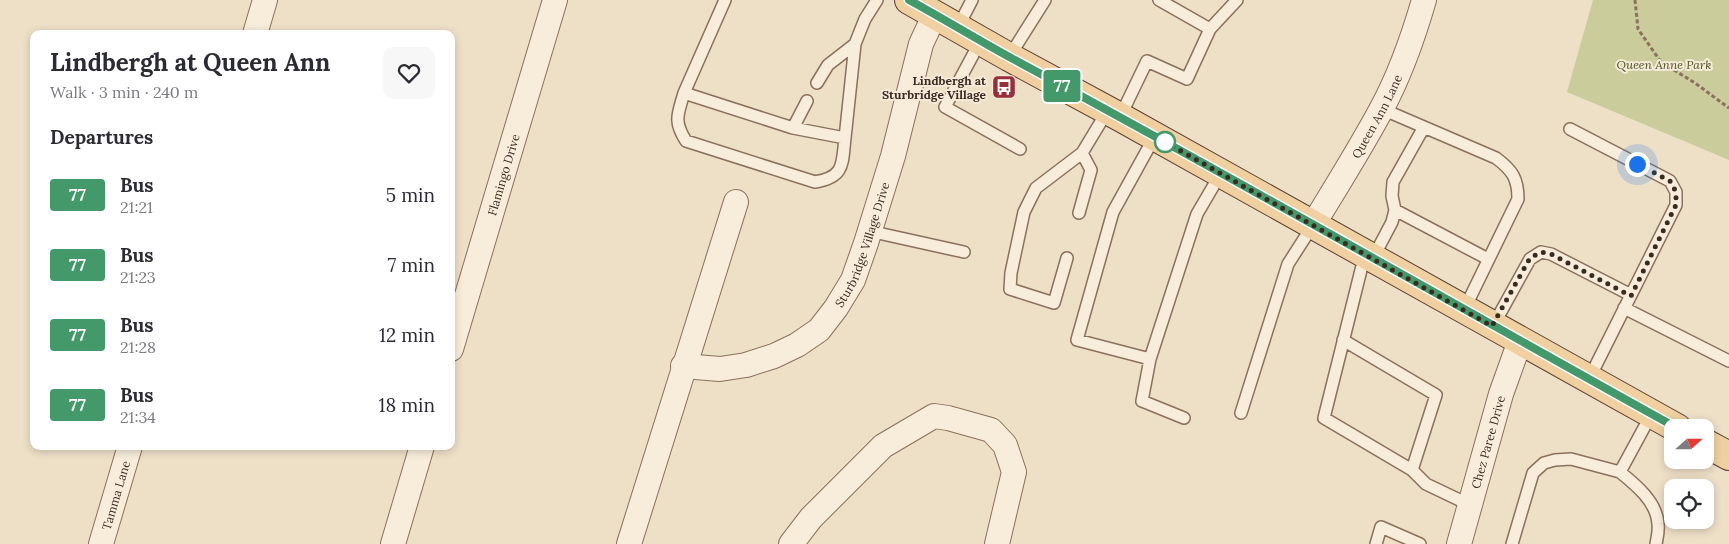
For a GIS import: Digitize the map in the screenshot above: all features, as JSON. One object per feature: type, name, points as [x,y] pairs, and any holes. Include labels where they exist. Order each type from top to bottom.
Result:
[{"type":"main road","points":[[909,0],[1664,420]]},
{"type":"main road","points":[[1714,448],[1729,456]]},
{"type":"street","points":[[256,30],[265,0]]},
{"type":"street","name":"Flamingo Drive","points":[[455,336],[555,0]]},
{"type":"street","name":"Queen Ann Lane","points":[[1314,225],[1382,109],[1398,74],[1424,0]]},
{"type":"street","name":"Sturbridge Village Drive","points":[[683,366],[720,370],[746,365],[774,356],[797,345],[819,330],[836,308],[853,280],[894,156],[921,44],[935,14]]},
{"type":"street","points":[[629,544],[683,366],[736,202]]},
{"type":"street","name":"Chez Paree Drive","points":[[1459,544],[1501,394],[1520,341]]},
{"type":"street","points":[[791,544],[811,518],[883,446],[934,416],[991,430],[1005,444],[1014,472],[997,544]]},
{"type":"street","name":"Tamma Lane","points":[[101,544],[129,450]]},
{"type":"street","points":[[393,544],[421,450]]},
{"type":"lane","points":[[725,0],[684,93],[677,116],[679,130],[686,140],[815,182],[830,180],[841,168],[855,44],[876,0]]},
{"type":"lane","points":[[972,0],[970,34],[946,107],[1020,149]]},
{"type":"lane","points":[[1009,57],[1045,0]]},
{"type":"lane","points":[[1159,0],[1210,29]]},
{"type":"lane","points":[[1067,258],[1054,303],[1010,289],[1011,273],[1024,212],[1036,188],[1082,154],[1114,114],[1147,62],[1187,79],[1210,29],[1237,0]]},
{"type":"lane","points":[[817,82],[828,65],[855,44]]},
{"type":"lane","points":[[684,93],[792,128],[845,138]]},
{"type":"lane","points":[[792,128],[807,101]]},
{"type":"lane","points":[[1382,109],[1496,158],[1514,175],[1518,188],[1518,199],[1464,310]]},
{"type":"lane","points":[[1424,127],[1393,182],[1392,196],[1395,210],[1392,222],[1369,256],[1343,340],[1324,418],[1412,470],[1426,484],[1470,505]]},
{"type":"lane","points":[[1570,129],[1670,181],[1676,192],[1676,205],[1589,379]]},
{"type":"lane","points":[[1150,359],[1077,340],[1112,212],[1155,136]]},
{"type":"lane","points":[[1079,213],[1091,170],[1082,154]]},
{"type":"lane","points":[[1184,418],[1142,401],[1150,359],[1197,214],[1220,173]]},
{"type":"lane","points":[[1395,210],[1488,260]]},
{"type":"lane","points":[[1240,413],[1288,264],[1314,225]]},
{"type":"lane","points":[[869,231],[964,252]]},
{"type":"lane","points":[[1492,326],[1530,258],[1541,252],[1551,254],[1631,296]]},
{"type":"lane","points":[[1624,308],[1729,361]]},
{"type":"lane","points":[[1343,340],[1436,395],[1412,470]]},
{"type":"lane","points":[[1620,472],[1652,413]]},
{"type":"lane","points":[[1512,544],[1533,473],[1544,463],[1571,459],[1620,472],[1632,482],[1651,502],[1659,524],[1656,544]]},
{"type":"lane","points":[[1376,544],[1381,527],[1420,544]]},
{"type":"path","points":[[1635,0],[1638,29],[1661,62],[1729,108]]},
{"type":"green space","name":"Queen Anne Park","points":[[1593,0],[1729,0],[1729,160],[1567,92]]},
{"type":"bus line","name":"77","points":[[909,0],[1664,421]]},
{"type":"place","name":"Lindbergh at Sturbridge Village","points":[[1004,87]]},
{"type":"route","points":[[1165,142],[1492,326],[1530,258],[1541,252],[1551,254],[1631,296],[1676,205],[1676,192],[1670,181],[1637,164]]}]
